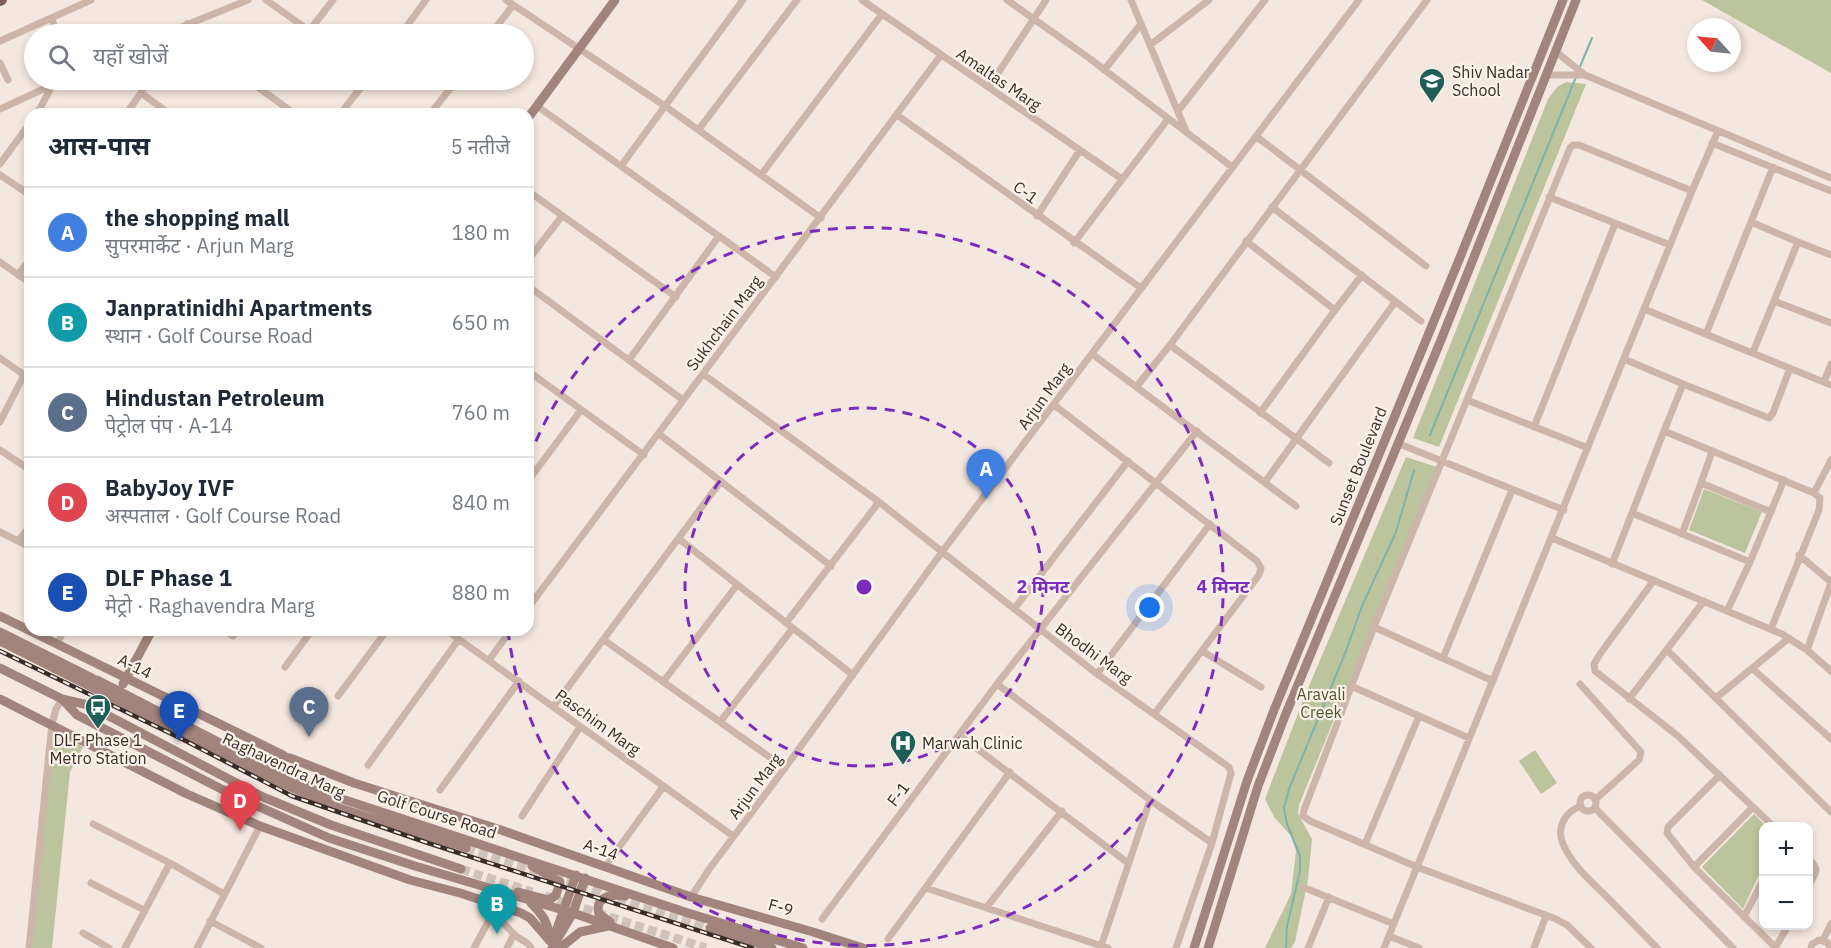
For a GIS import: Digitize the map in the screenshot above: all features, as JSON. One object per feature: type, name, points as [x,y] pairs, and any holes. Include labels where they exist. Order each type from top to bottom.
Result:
[{"type":"street","points":[[38,24],[91,0]]},
{"type":"street","points":[[187,24],[248,0]]},
{"type":"street","points":[[267,0],[300,24]]},
{"type":"street","points":[[318,24],[333,0]]},
{"type":"street","points":[[408,24],[426,0]]},
{"type":"street","points":[[506,0],[699,129],[821,218]]},
{"type":"street","points":[[534,110],[615,0]]},
{"type":"street","points":[[621,166],[743,0]]},
{"type":"street","points":[[699,129],[797,0]]},
{"type":"street","points":[[1007,0],[1232,167]]},
{"type":"street","points":[[989,87],[1046,0]]},
{"type":"street","points":[[1131,0],[1187,133]]},
{"type":"street","points":[[1150,45],[1209,0]]},
{"type":"street","points":[[1178,111],[1265,0]]},
{"type":"street","name":"Arjun Marg","points":[[691,897],[733,836],[942,552],[1359,0]]},
{"type":"street","points":[[1137,386],[1427,0]]},
{"type":"street","name":"Sunset Boulevard","points":[[1194,948],[1247,781],[1270,720],[1563,0]]},
{"type":"street","name":"Sunset Boulevard","points":[[1208,948],[1258,786],[1576,0]]},
{"type":"street","name":"Amaltas Marg","points":[[864,1],[1122,179]]},
{"type":"street","points":[[498,24],[513,5]]},
{"type":"street","points":[[761,175],[882,14]]},
{"type":"street","points":[[51,18],[54,24]]},
{"type":"street","points":[[1104,70],[1141,24]]},
{"type":"street","points":[[0,41],[24,30]]},
{"type":"street","points":[[1555,51],[1581,73],[1831,178]]},
{"type":"street","name":"Sukhchain Marg","points":[[534,600],[941,55]]},
{"type":"street","points":[[0,63],[8,80]]},
{"type":"street","points":[[1545,75],[1581,73]]},
{"type":"street","points":[[0,109],[38,90]]},
{"type":"street","points":[[41,108],[50,90]]},
{"type":"street","points":[[130,108],[143,90]]},
{"type":"street","points":[[262,90],[287,108]]},
{"type":"street","points":[[345,108],[359,90]]},
{"type":"street","points":[[435,108],[448,90]]},
{"type":"street","points":[[141,93],[162,108]]},
{"type":"street","points":[[537,106],[776,277]]},
{"type":"street","name":"C-1","points":[[897,116],[1074,243],[1141,288]]},
{"type":"street","points":[[1074,243],[1168,119]]},
{"type":"street","points":[[0,164],[24,131]]},
{"type":"street","points":[[1384,948],[1718,131]]},
{"type":"street","points":[[1257,137],[1426,266]]},
{"type":"street","points":[[1712,143],[1831,191]]},
{"type":"street","points":[[1591,948],[1567,925],[1417,867],[1310,822],[1304,816],[1305,804],[1374,627],[1568,151],[1576,144],[1692,191]]},
{"type":"street","points":[[1037,216],[1080,150]]},
{"type":"street","points":[[1706,334],[1773,167]]},
{"type":"street","points":[[0,175],[24,191]]},
{"type":"street","points":[[534,195],[676,297]]},
{"type":"street","points":[[1549,197],[1670,245]]},
{"type":"street","points":[[1272,207],[1421,321]]},
{"type":"street","points":[[534,252],[562,216]]},
{"type":"street","points":[[1751,222],[1831,255]]},
{"type":"street","points":[[1534,427],[1615,224]]},
{"type":"street","points":[[629,360],[719,236]]},
{"type":"street","points":[[1246,241],[1335,310]]},
{"type":"street","points":[[1753,352],[1798,242]]},
{"type":"street","points":[[0,262],[24,279]]},
{"type":"street","points":[[18,275],[24,267]]},
{"type":"street","points":[[1260,413],[1362,276]]},
{"type":"street","points":[[534,290],[683,400]]},
{"type":"street","points":[[1773,301],[1831,323]]},
{"type":"street","points":[[1265,482],[1395,302]]},
{"type":"street","points":[[1644,309],[1828,384],[1831,364]]},
{"type":"street","points":[[1170,345],[1329,463]]},
{"type":"street","points":[[1092,354],[1296,506]]},
{"type":"street","points":[[0,357],[24,375]]},
{"type":"street","points":[[1624,359],[1769,418],[1790,368]]},
{"type":"street","name":"Bhodhi Marg","points":[[703,374],[879,502],[1097,674],[1225,763],[1231,772],[1212,843]]},
{"type":"street","points":[[534,375],[644,455]]},
{"type":"street","points":[[0,422],[24,382]]},
{"type":"street","points":[[1612,564],[1683,384]]},
{"type":"street","points":[[1467,400],[1588,448]]},
{"type":"street","points":[[1054,405],[1257,561],[1261,568],[1259,575],[1155,713]]},
{"type":"street","points":[[535,472],[581,410]]},
{"type":"street","points":[[1396,411],[1409,415]]},
{"type":"street","name":"F-1","points":[[822,919],[997,684],[1197,431]]},
{"type":"street","points":[[1664,431],[1818,495],[1821,503],[1771,629]]},
{"type":"street","points":[[659,434],[831,566]]},
{"type":"street","points":[[1397,442],[1564,510]]},
{"type":"street","points":[[0,450],[24,467]]},
{"type":"street","points":[[1682,534],[1712,452]]},
{"type":"street","points":[[1014,609],[1128,460]]},
{"type":"street","points":[[1814,493],[1831,460]]},
{"type":"street","points":[[1727,610],[1784,480]]},
{"type":"street","points":[[554,706],[721,481]]},
{"type":"street","points":[[1701,483],[1771,512]]},
{"type":"street","points":[[1443,658],[1512,489]]},
{"type":"street","points":[[720,722],[879,502]]},
{"type":"street","points":[[1632,513],[1750,562]]},
{"type":"street","points":[[1097,674],[1210,524]]},
{"type":"street","points":[[0,532],[24,544]]},
{"type":"street","points":[[18,542],[24,534]]},
{"type":"street","points":[[1552,538],[1771,629],[1807,650],[1831,671]]},
{"type":"street","points":[[679,539],[853,675]]},
{"type":"street","points":[[1799,555],[1831,582],[1807,650]]},
{"type":"street","points":[[1654,580],[1594,664],[1594,668],[1597,674],[1678,736],[1768,822]]},
{"type":"street","points":[[663,682],[737,585]]},
{"type":"street","points":[[1324,585],[1336,590]]},
{"type":"street","points":[[1629,699],[1704,601]]},
{"type":"street","name":"A-14","points":[[0,616],[24,628]]},
{"type":"street","points":[[1374,627],[1493,681]]},
{"type":"street","points":[[0,632],[97,680]]},
{"type":"street","name":"A-14","points":[[41,636],[290,758],[354,783],[501,830],[691,897]]},
{"type":"street","points":[[57,644],[61,636]]},
{"type":"street","points":[[120,691],[149,636]]},
{"type":"street","points":[[285,667],[308,636]]},
{"type":"street","points":[[338,696],[383,636]]},
{"type":"street","name":"Paschim Marg","points":[[455,636],[733,836]]},
{"type":"street","points":[[489,660],[507,636]]},
{"type":"street","points":[[1717,697],[1789,638]]},
{"type":"street","points":[[368,765],[459,639]]},
{"type":"street","points":[[604,640],[785,768]]},
{"type":"street","name":"Raghavendra Marg","points":[[0,641],[267,776],[339,808],[466,848]]},
{"type":"street","points":[[1667,650],[1831,812]]},
{"type":"street","points":[[1202,651],[1261,687]]},
{"type":"street","points":[[0,668],[62,699],[88,705],[263,797],[331,825],[461,868]]},
{"type":"street","points":[[1753,669],[1831,739]]},
{"type":"street","name":"Golf Course Road","points":[[76,679],[97,680],[262,764],[336,797],[802,948]]},
{"type":"street","points":[[440,790],[519,681]]},
{"type":"street","points":[[997,684],[1150,800],[1212,843],[1176,948]]},
{"type":"street","points":[[1580,684],[1641,752],[1639,760],[1595,804],[1589,812],[1581,806],[1581,801],[1589,795],[1595,804],[1733,948]]},
{"type":"street","points":[[1351,686],[1469,738]]},
{"type":"street","points":[[29,948],[52,724],[62,699]]},
{"type":"street","points":[[62,699],[77,715],[235,796],[329,838],[568,912],[673,948]]},
{"type":"street","points":[[0,709],[4,700],[187,794],[260,826],[410,880],[521,913],[530,918],[550,946]]},
{"type":"street","points":[[1365,844],[1419,716]]},
{"type":"street","points":[[522,816],[580,727]]},
{"type":"street","points":[[959,735],[1128,863]]},
{"type":"street","points":[[262,764],[271,757],[290,758]]},
{"type":"street","points":[[888,939],[1010,772]]},
{"type":"street","points":[[1720,775],[1668,826],[1669,836],[1694,867],[1775,948],[1786,930]]},
{"type":"street","points":[[609,861],[663,786]]},
{"type":"street","points":[[926,888],[1104,947],[1128,863],[1150,800]]},
{"type":"street","points":[[1581,806],[1569,812],[1564,820],[1561,837],[1563,845],[1586,876],[1657,948]]},
{"type":"street","points":[[1694,867],[1752,808]]},
{"type":"street","points":[[986,908],[1062,812]]},
{"type":"street","points":[[93,824],[170,863],[224,894]]},
{"type":"street","points":[[196,948],[260,826]]},
{"type":"street","points":[[509,894],[523,892],[551,900],[560,888],[561,883],[556,878],[527,864],[521,857]]},
{"type":"street","points":[[1222,859],[1235,864]]},
{"type":"street","points":[[1813,862],[1817,867],[1813,878]]},
{"type":"street","points":[[124,948],[170,863]]},
{"type":"street","points":[[410,880],[415,866]]},
{"type":"street","points":[[550,946],[568,912],[580,877]]},
{"type":"street","points":[[91,883],[144,910]]},
{"type":"street","points":[[1743,917],[1759,887]]},
{"type":"street","points":[[1305,888],[1394,924]]},
{"type":"street","points":[[645,898],[678,893]]},
{"type":"street","points":[[621,930],[617,925],[601,917],[597,911],[598,904],[609,895],[633,894]]},
{"type":"street","name":"F-9","points":[[691,897],[863,948]]},
{"type":"street","points":[[1308,948],[1329,897]]},
{"type":"street","points":[[527,900],[543,914],[549,931],[550,946]]},
{"type":"street","points":[[712,903],[728,925]]},
{"type":"street","points":[[1534,948],[1546,916]]},
{"type":"street","points":[[474,948],[491,920],[508,926],[514,934],[529,943],[531,948]]},
{"type":"street","points":[[210,921],[261,948]]},
{"type":"street","points":[[1823,940],[1831,924]]},
{"type":"street","points":[[560,948],[580,932],[610,926]]},
{"type":"street","points":[[710,928],[772,948]]},
{"type":"street","points":[[83,933],[109,948]]},
{"type":"street","points":[[507,948],[514,934]]},
{"type":"street","points":[[1389,936],[1419,948]]},
{"type":"street","points":[[1810,948],[1815,941],[1823,940]]},
{"type":"street","points":[[1823,940],[1830,948]]},
{"type":"green space","points":[[1702,0],[1831,0],[1831,73],[1741,22],[1741,18],[1734,18]]},
{"type":"green space","points":[[1566,82],[1586,84],[1439,447],[1413,438],[1548,99],[1557,87]]},
{"type":"green space","name":"Aravali Creek","points":[[1406,457],[1437,467],[1299,805],[1298,814],[1312,839],[1308,880],[1295,942],[1291,948],[1265,948],[1291,894],[1296,851],[1292,837],[1274,817],[1265,799],[1304,698]]},
{"type":"green space","points":[[1704,489],[1762,512],[1745,553],[1689,530]]},
{"type":"green space","points":[[54,728],[83,747],[70,772],[52,948],[32,948]]},
{"type":"green space","points":[[1535,750],[1557,783],[1541,794],[1519,761]]},
{"type":"green space","points":[[1754,814],[1762,822],[1759,822],[1759,875],[1743,909],[1702,867]]},
{"type":"waterway","points":[[1579,69],[1592,38]]},
{"type":"waterway","points":[[1430,435],[1576,77]]},
{"type":"waterway","points":[[1286,948],[1287,926],[1300,871],[1300,856],[1287,824],[1284,808],[1289,789],[1346,651],[1362,606],[1396,532],[1414,470]]},
{"type":"tunnel","points":[[466,848],[538,871]]},
{"type":"tunnel","points":[[461,869],[532,892]]},
{"type":"tunnel","points":[[554,876],[710,928]]},
{"type":"tunnel","points":[[545,896],[706,948]]},
{"type":"railway","points":[[0,651],[180,738],[292,796],[425,842],[752,948]]},
{"type":"place","name":"Shiv Nadar School","points":[[1432,104]]},
{"type":"place","name":"the shopping mall","points":[[986,499]]},
{"type":"place","name":"DLF Phase 1 Metro Station","points":[[98,730]]},
{"type":"place","name":"Hindustan Petroleum","points":[[309,737]]},
{"type":"place","name":"DLF Phase 1","points":[[179,741]]},
{"type":"place","name":"Marwah Clinic","points":[[903,766]]},
{"type":"place","name":"BabyJoy IVF","points":[[240,831]]},
{"type":"place","name":"Janpratinidhi Apartments","points":[[497,934]]}]
